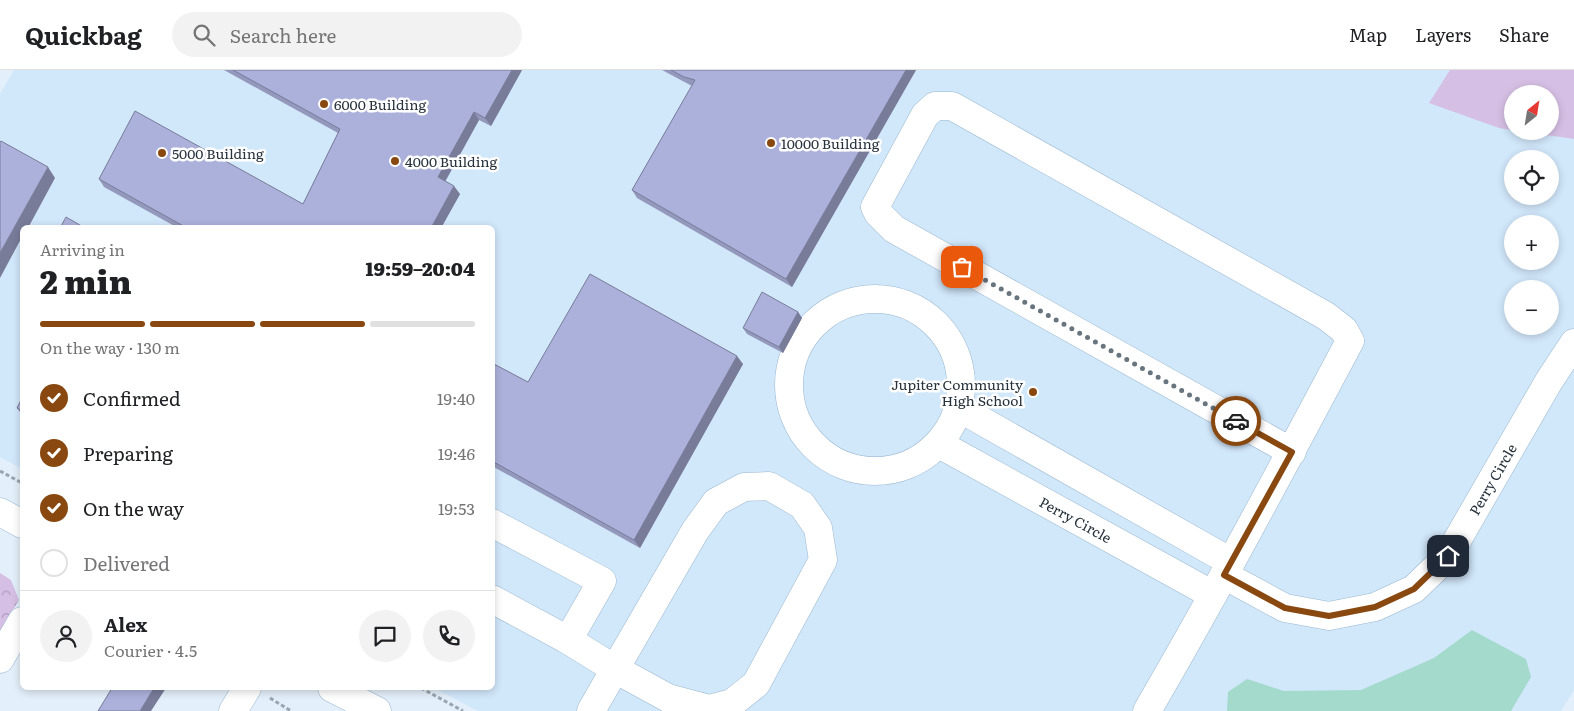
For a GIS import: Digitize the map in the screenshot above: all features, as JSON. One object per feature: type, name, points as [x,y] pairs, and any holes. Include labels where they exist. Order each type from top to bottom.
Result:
[{"type":"street","points":[[1147,711],[1292,452],[1350,341],[1344,330],[1326,316],[952,106],[935,106],[925,116],[875,207],[878,214],[894,229],[1292,452]]},
{"type":"street","points":[[876,298],[916,308],[942,330],[953,347],[959,361],[962,377],[959,408],[939,444],[925,457],[898,470],[876,472],[855,470],[832,461],[801,431],[792,412],[789,398],[788,385],[792,361],[805,334],[827,313],[840,306],[857,300],[876,298]]},
{"type":"street","name":"Perry Circle","points":[[939,444],[1285,608],[1329,616],[1375,607],[1414,589],[1448,556],[1549,381],[1574,343]]},
{"type":"street","name":"Perry Circle","points":[[959,408],[1223,577]]},
{"type":"street","points":[[495,601],[568,640],[615,669],[668,698],[709,709],[732,703],[756,684],[823,560],[818,528],[802,505],[770,486],[744,487],[716,502],[695,531],[615,669],[591,711]]},
{"type":"street","points":[[0,512],[20,523]]},
{"type":"street","points":[[495,525],[602,581],[568,640]]},
{"type":"street","points":[[0,659],[20,624]]},
{"type":"street","points":[[336,690],[377,711]]},
{"type":"street","points":[[233,711],[257,692]]},
{"type":"path","points":[[0,471],[20,482]]},
{"type":"path","points":[[425,690],[463,711]]},
{"type":"path","points":[[257,692],[291,711]]},
{"type":"shaded area","name":"Jupiter Community High School","points":[[14,70],[1574,70],[1574,690],[1561,711],[478,711],[438,690],[495,690],[495,225],[20,225],[20,468],[0,457],[0,94]]},
{"type":"shaded area","points":[[1472,630],[1526,659],[1531,677],[1511,711],[1227,711],[1228,692],[1247,679],[1284,691],[1361,690],[1434,658]]},
{"type":"green space","points":[[1450,70],[1574,70],[1574,139],[1559,137],[1559,85],[1504,85],[1504,129],[1429,103]]},
{"type":"green space","points":[[0,573],[11,580],[19,600],[0,631]]},
{"type":"building","points":[[233,70],[512,70],[485,118],[474,112],[438,177],[454,186],[433,225],[182,225],[99,179],[135,111],[303,204],[340,129]]},
{"type":"building","name":"10000 Building","points":[[671,70],[906,70],[786,279],[632,190],[695,80]]},
{"type":"building","points":[[0,142],[48,167],[0,253]]},
{"type":"building","points":[[66,217],[80,225],[62,225]]},
{"type":"building","points":[[590,274],[737,356],[634,540],[495,463],[495,365],[528,382]]},
{"type":"building","points":[[762,292],[798,312],[779,347],[743,328]]},
{"type":"building","points":[[111,690],[153,690],[140,711],[98,711]]},
{"type":"way so far","points":[[962,267],[1236,421]]},
{"type":"place","name":"6000 Building","points":[[324,104]]},
{"type":"place","name":"10000 Building","points":[[771,143]]},
{"type":"place","name":"5000 Building","points":[[162,153]]},
{"type":"place","name":"4000 Building","points":[[395,161]]},
{"type":"place","name":"Jupiter Community High School","points":[[1033,392]]},
{"type":"route","points":[[1236,421],[1292,452],[1224,575],[1285,608],[1329,616],[1375,607],[1414,589],[1448,556]]}]
